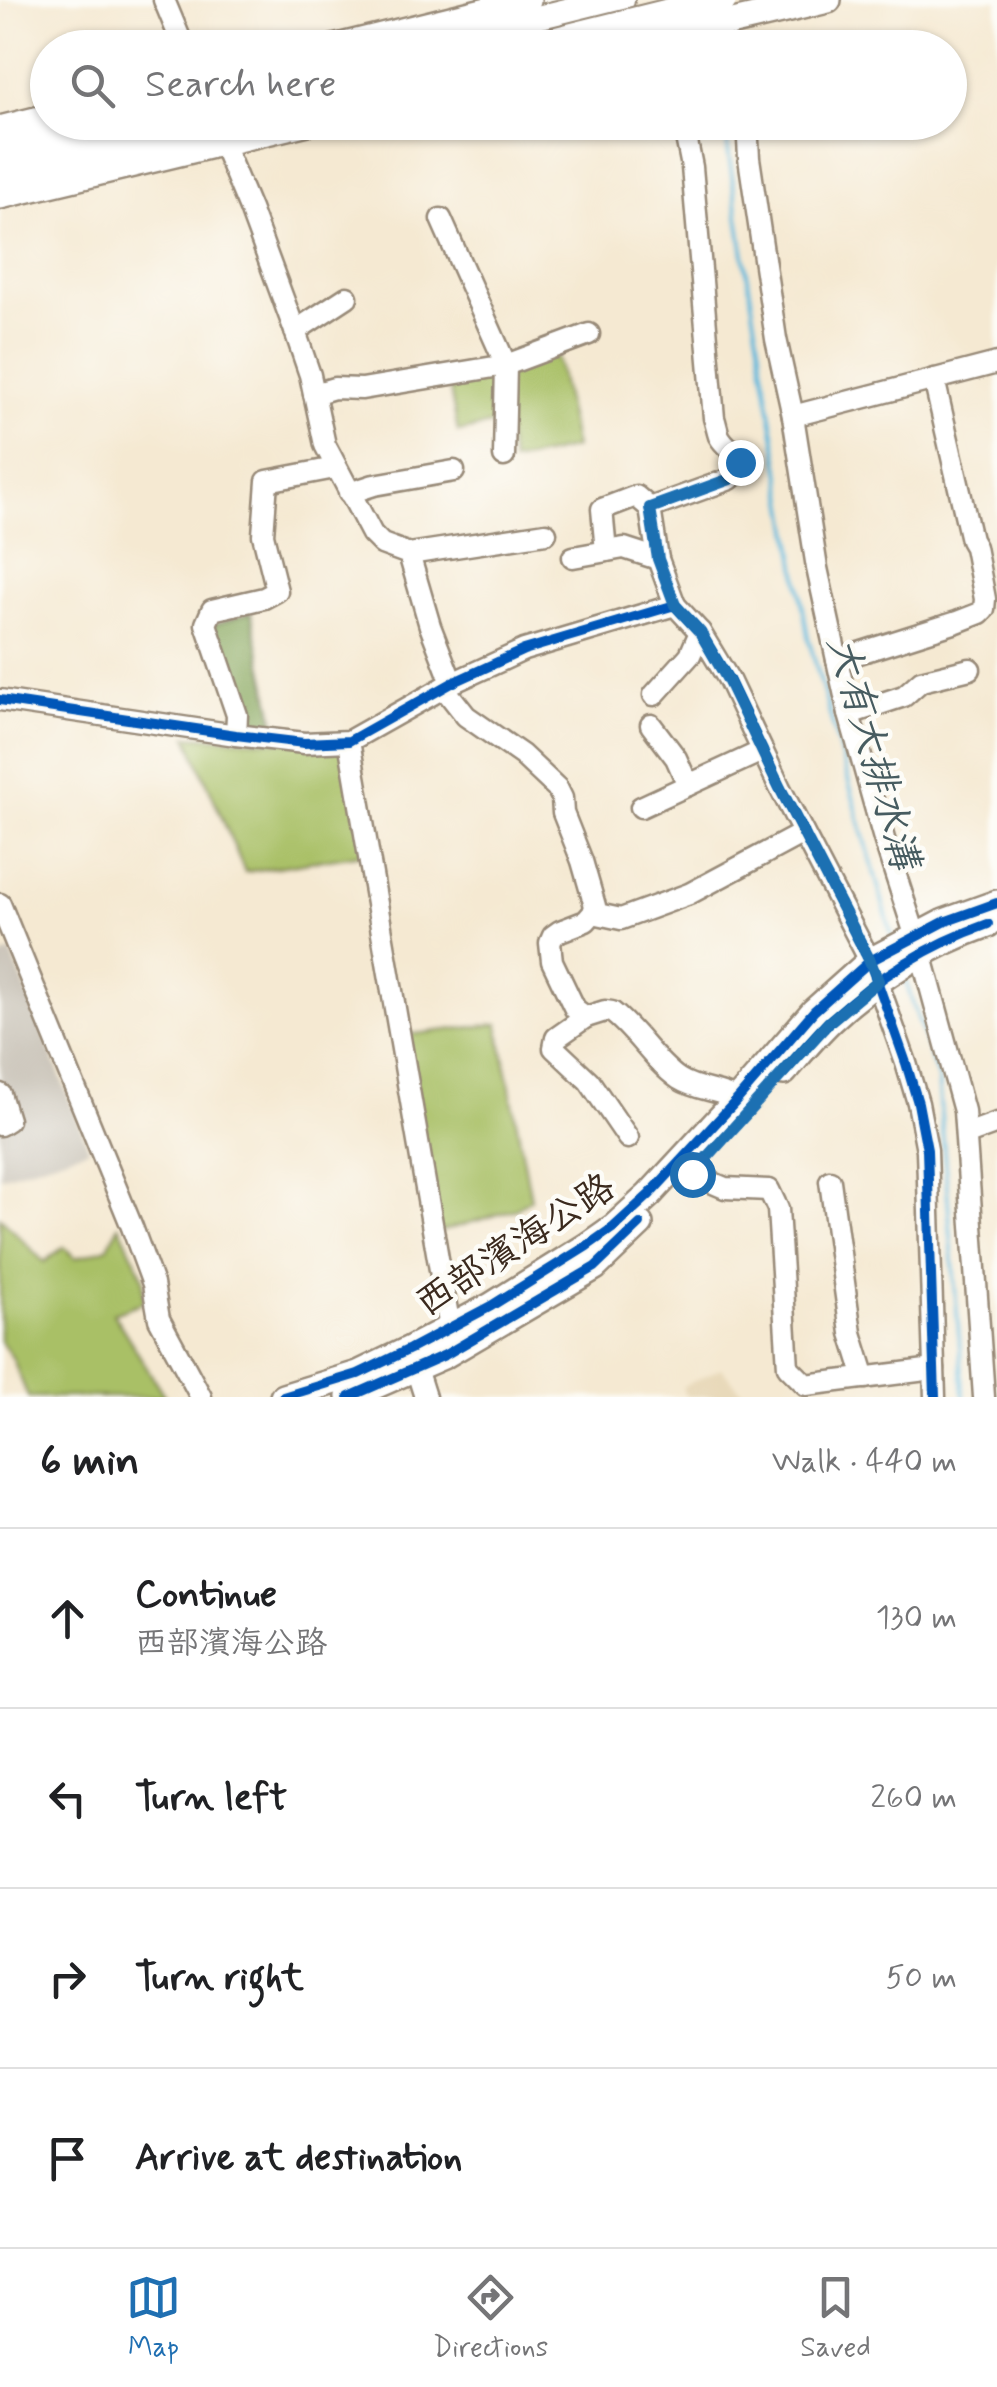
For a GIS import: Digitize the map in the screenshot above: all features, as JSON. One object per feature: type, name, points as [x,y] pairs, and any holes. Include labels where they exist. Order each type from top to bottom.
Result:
[{"type":"highway","points":[[496,30],[620,0]]},
{"type":"highway","points":[[690,30],[726,26]]},
{"type":"highway","points":[[0,148],[33,140]]},
{"type":"highway","points":[[0,173],[162,140]]},
{"type":"main road","points":[[406,30],[528,0]]},
{"type":"main road","points":[[726,26],[828,0]]},
{"type":"main road","points":[[0,129],[30,122]]},
{"type":"main road","points":[[0,196],[181,140]]},
{"type":"main road","points":[[874,971],[918,945],[944,922],[997,903]]},
{"type":"main road","points":[[918,945],[997,921]]},
{"type":"main road","name":"西部濱海公路","points":[[349,1397],[450,1328],[614,1227],[737,1100],[814,1011],[874,971]]},
{"type":"main road","name":"西部濱海公路","points":[[283,1397],[405,1362],[444,1356],[595,1267],[692,1174],[874,971]]},
{"type":"street","points":[[164,0],[176,30]]},
{"type":"street","points":[[221,140],[296,331],[324,445],[372,534],[382,544],[408,554],[546,533]]},
{"type":"street","points":[[650,508],[730,479],[739,468],[737,454],[720,437],[714,418],[687,140]]},
{"type":"street","points":[[748,140],[776,339],[837,660],[884,839],[954,1074],[967,1134],[984,1397]]},
{"type":"street","points":[[441,219],[506,365],[504,456]]},
{"type":"street","points":[[296,331],[347,297]]},
{"type":"street","points":[[314,394],[506,365],[589,334]]},
{"type":"street","points":[[793,416],[997,363]]},
{"type":"street","points":[[837,660],[980,614],[984,609],[975,547],[934,380]]},
{"type":"street","points":[[236,735],[237,715],[206,624],[212,610],[264,598],[277,591],[263,535],[268,482],[335,468]]},
{"type":"street","points":[[349,493],[374,484],[454,471]]},
{"type":"street","points":[[606,551],[602,509],[636,496],[650,508],[658,559],[675,605],[700,632],[728,680],[874,971],[918,1104],[927,1150],[935,1397]]},
{"type":"street","points":[[975,547],[997,542]]},
{"type":"street","points":[[573,556],[624,548],[658,559]]},
{"type":"street","points":[[408,554],[448,685],[466,716],[522,755],[557,788],[562,798],[568,832],[595,906],[586,921],[560,931],[550,943],[552,960],[575,1009],[586,1017]]},
{"type":"street","points":[[0,700],[236,735],[304,742],[349,741],[448,685],[524,650],[675,605]]},
{"type":"street","points":[[654,695],[690,655],[700,632]]},
{"type":"street","points":[[849,714],[904,696],[921,681],[970,670]]},
{"type":"street","points":[[652,725],[676,758],[688,785]]},
{"type":"street","points":[[349,741],[450,1328]]},
{"type":"street","points":[[640,807],[762,750]]},
{"type":"street","points":[[593,914],[621,919],[689,894],[803,833]]},
{"type":"street","points":[[0,904],[132,1227],[153,1284],[159,1319],[201,1397]]},
{"type":"street","points":[[628,1138],[589,1082],[554,1048],[556,1038],[586,1017],[612,1012],[676,1076],[696,1089],[725,1093],[737,1100]]},
{"type":"street","points":[[0,1094],[8,1120],[0,1125]]},
{"type":"street","points":[[967,1134],[997,1123]]},
{"type":"street","points":[[692,1174],[725,1188],[769,1190],[778,1209],[788,1366],[806,1384],[934,1369]]},
{"type":"street","points":[[830,1181],[852,1333],[865,1378]]},
{"type":"street","points":[[405,1362],[425,1397]]},
{"type":"shaded area","points":[[11,952],[89,1149],[0,1177],[0,956]]},
{"type":"shaded area","points":[[721,1368],[742,1391],[813,1397],[686,1397],[682,1387]]},
{"type":"green space","points":[[554,342],[575,448],[512,462],[504,422],[458,432],[448,379]]},
{"type":"green space","points":[[251,612],[276,727],[247,726],[211,646],[210,626]]},
{"type":"green space","points":[[187,736],[345,745],[368,853],[245,872]]},
{"type":"green space","points":[[498,1024],[531,1199],[513,1210],[439,1232],[406,1035]]},
{"type":"green space","points":[[0,1217],[44,1262],[64,1247],[75,1258],[107,1248],[119,1225],[143,1277],[144,1302],[113,1313],[165,1397],[28,1397],[12,1357],[0,1341]]},
{"type":"waterway","name":"大有大排水溝","points":[[727,140],[808,637],[893,939]]},
{"type":"waterway","name":"大有大排水溝","points":[[904,977],[938,1078],[964,1397]]},
{"type":"cycle path","points":[[0,700],[304,743],[349,741],[452,683],[524,650],[675,605],[700,632],[729,680],[870,961],[906,1063],[927,1150],[935,1397]]},
{"type":"cycle path","points":[[283,1397],[358,1374],[410,1349],[491,1306],[587,1246],[649,1195],[814,1011],[870,961],[944,922],[997,903]]},
{"type":"cycle path","points":[[784,1072],[831,1020],[885,976],[924,952],[988,924]]},
{"type":"cycle path","points":[[349,1397],[445,1355],[595,1267],[640,1224]]},
{"type":"route","points":[[692,1174],[829,1022],[878,981],[713,652],[675,605],[658,559],[650,508],[730,479],[740,462]]}]
